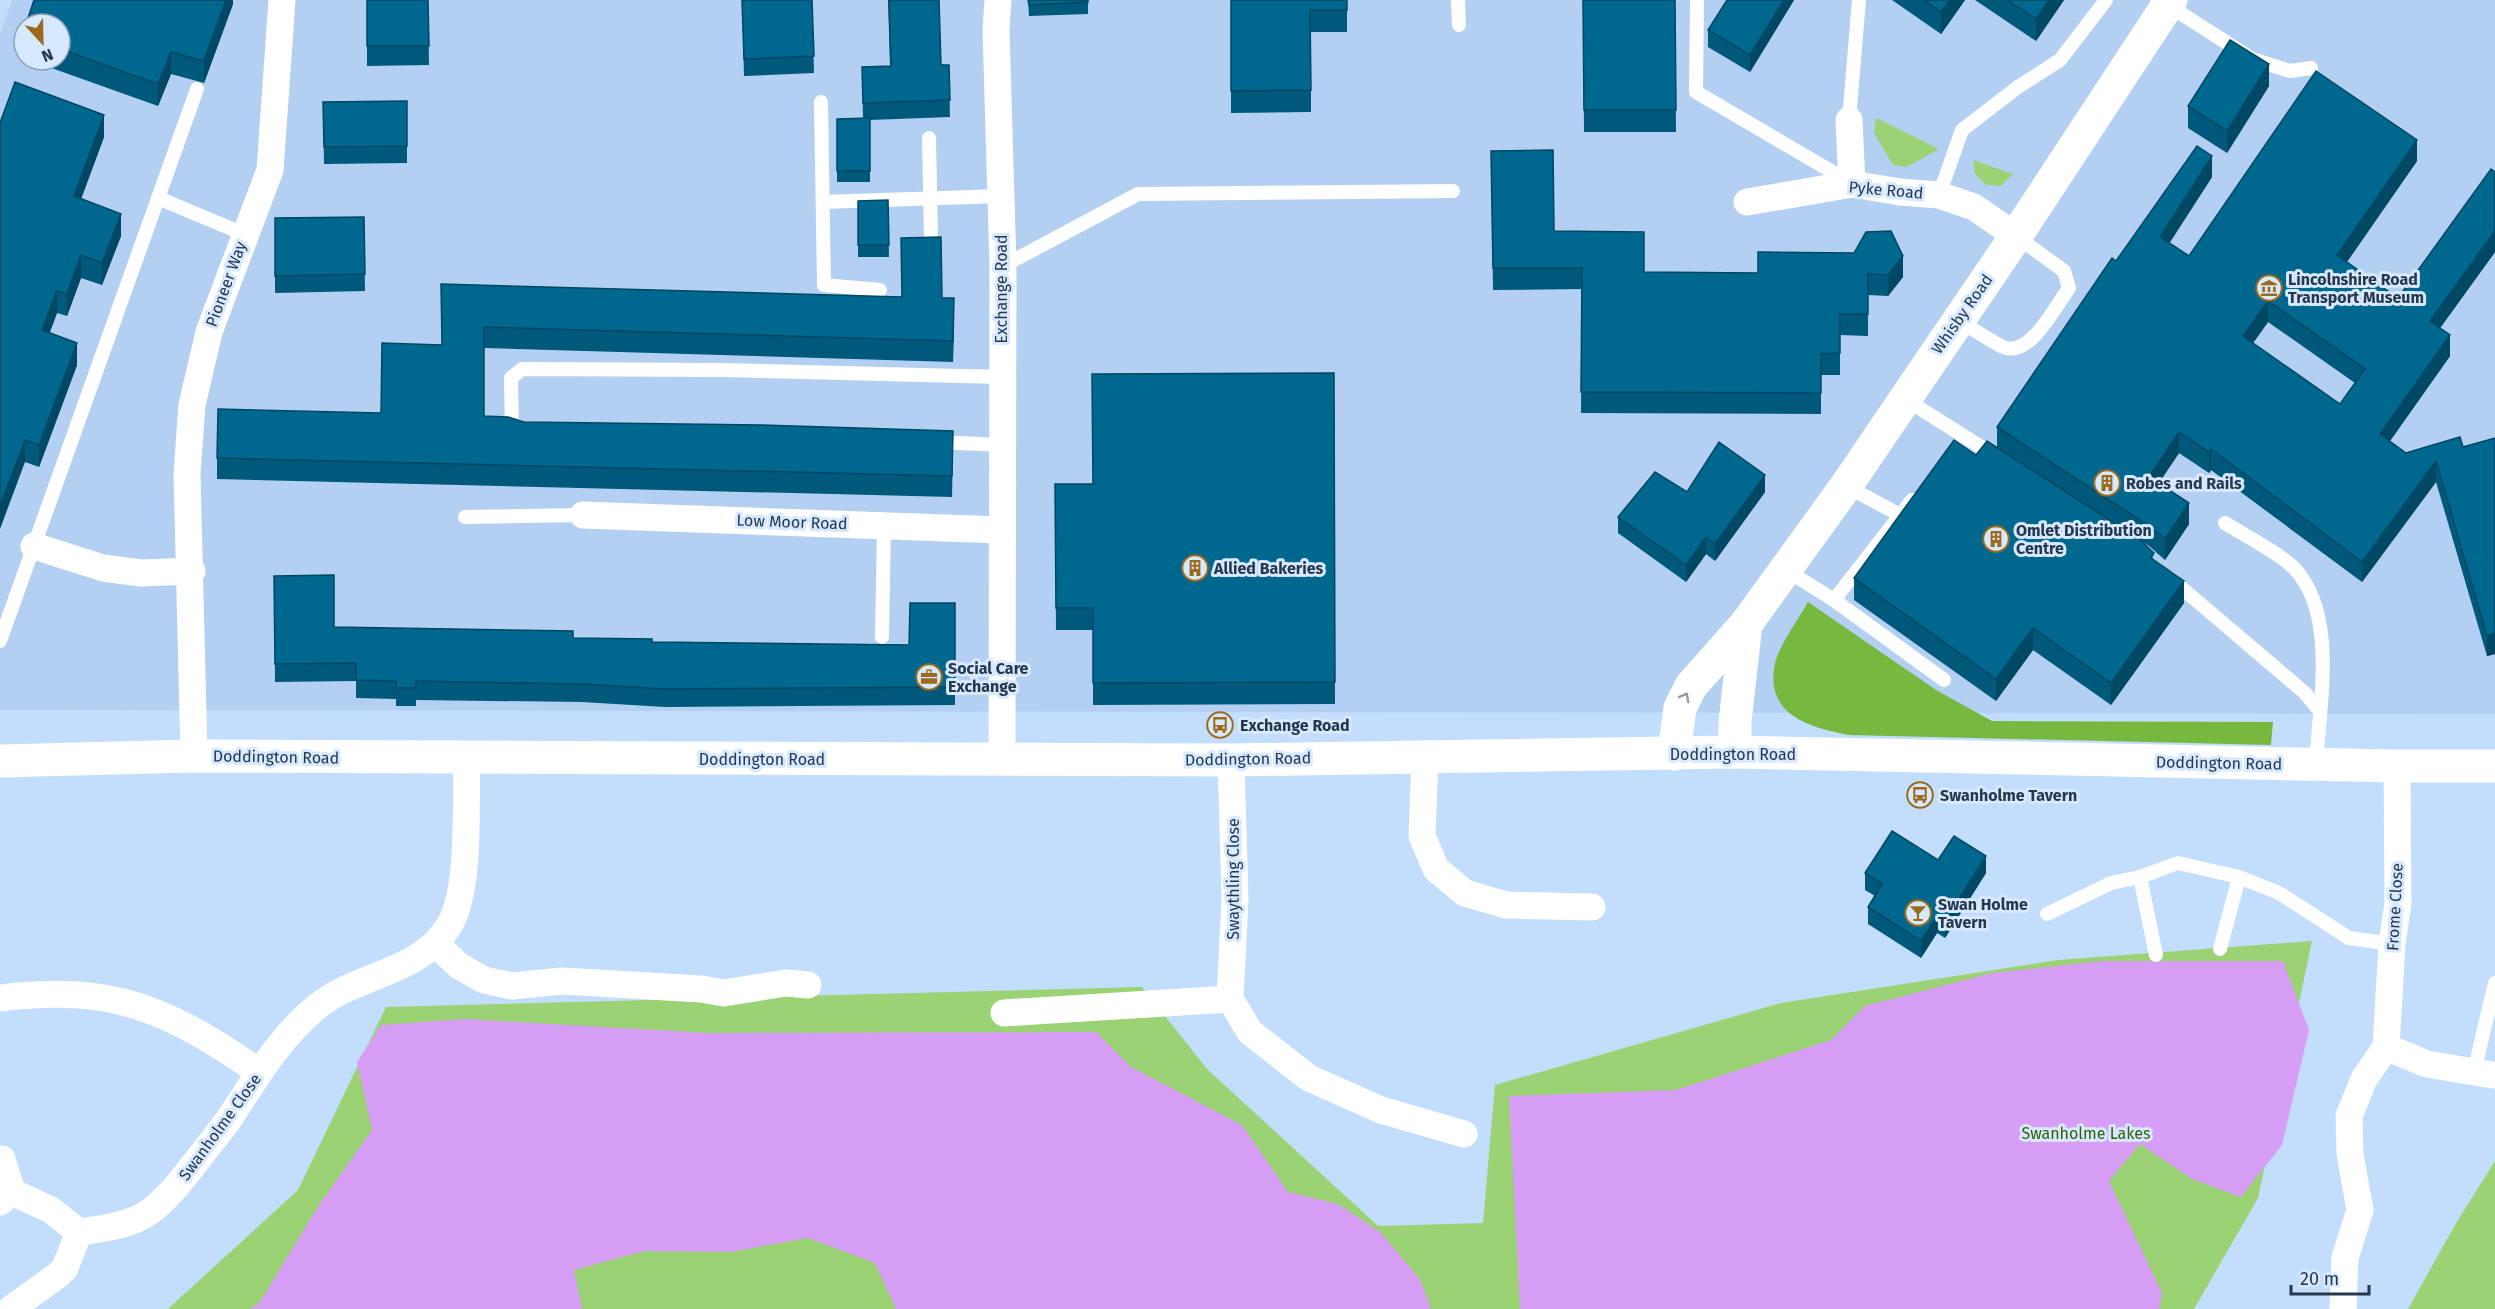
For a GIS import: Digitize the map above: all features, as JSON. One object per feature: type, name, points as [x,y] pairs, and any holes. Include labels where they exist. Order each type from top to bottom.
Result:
[{"type":"main road","name":"Whisby Road","points":[[1674,754],[1680,708],[1691,686],[1746,624],[1784,568],[1846,486],[2016,236],[2169,2]]},
{"type":"main road","name":"Whisby Road","points":[[1735,752],[1735,722],[1746,624]]},
{"type":"main road","name":"Doddington Road","points":[[0,761],[194,756],[467,759],[1231,760],[1425,755],[1735,752],[2316,765],[2495,766]]},
{"type":"street","name":"Pioneer Way","points":[[194,756],[192,571],[187,473],[192,405],[209,332],[270,170],[282,0]]},
{"type":"street","name":"Exchange Road","points":[[998,0],[996,29],[1002,266],[1002,759]]},
{"type":"street","points":[[1849,120],[1852,184]]},
{"type":"street","name":"Pyke Road","points":[[1747,202],[1852,184],[1900,192],[1939,195],[1974,207],[2016,236]]},
{"type":"street","name":"Low Moor Road","points":[[583,515],[1001,530]]},
{"type":"street","points":[[34,546],[103,568],[141,573],[192,571]]},
{"type":"street","points":[[1425,755],[1422,836],[1436,869],[1465,893],[1506,904],[1592,907]]},
{"type":"street","name":"Swanholme Close","points":[[79,1232],[112,1227],[138,1218],[173,1191],[229,1118],[259,1072],[309,1012],[331,995],[352,984],[416,959],[436,944],[458,908],[462,882],[467,759]]},
{"type":"street","name":"Swaythling Close","points":[[1230,999],[1235,899],[1231,760]]},
{"type":"street","name":"Frome Close","points":[[2386,1047],[2392,944],[2398,903],[2397,766]]},
{"type":"street","points":[[436,944],[459,966],[484,980],[512,986],[562,981],[700,989],[724,993],[786,983],[808,985]]},
{"type":"street","points":[[0,999],[66,993],[137,1005],[182,1023],[259,1072]]},
{"type":"street","points":[[1004,1013],[1230,999],[1250,1032],[1309,1078],[1381,1110],[1464,1134]]},
{"type":"street","points":[[2343,1309],[2344,1258],[2360,1210],[2350,1154],[2349,1116],[2364,1079],[2386,1047],[2427,1064],[2483,1074]]},
{"type":"street","points":[[2,1159],[6,1197],[51,1210],[79,1232],[64,1268],[58,1275],[11,1309]]},
{"type":"lane","points":[[1458,0],[1459,25]]},
{"type":"lane","points":[[1697,0],[1696,92],[1852,184]]},
{"type":"lane","points":[[1849,120],[1859,0]]},
{"type":"lane","points":[[1939,195],[1962,130],[2010,92],[2060,60],[2106,0]]},
{"type":"lane","points":[[2169,2],[2253,59],[2290,71],[2311,68]]},
{"type":"lane","points":[[0,641],[196,89]]},
{"type":"lane","points":[[821,102],[824,285],[880,290]]},
{"type":"lane","points":[[929,138],[931,236]]},
{"type":"lane","points":[[1002,266],[1138,194],[1453,191]]},
{"type":"lane","points":[[823,202],[1000,196]]},
{"type":"lane","points":[[158,198],[244,234]]},
{"type":"lane","points":[[1957,321],[2005,348],[2018,349],[2029,344],[2068,288],[2064,271],[2016,236]]},
{"type":"lane","points":[[535,434],[512,430],[511,378],[522,369],[721,370],[1001,377]]},
{"type":"lane","points":[[1904,398],[1959,439],[2010,466]]},
{"type":"lane","points":[[921,442],[1001,445]]},
{"type":"lane","points":[[1846,486],[1900,515]]},
{"type":"lane","points":[[1834,600],[1921,489]]},
{"type":"lane","points":[[465,517],[583,515]]},
{"type":"lane","points":[[2225,523],[2294,568],[2314,598],[2324,663],[2316,765]]},
{"type":"lane","points":[[882,637],[884,525]]},
{"type":"lane","points":[[1784,568],[1834,600],[1944,680]]},
{"type":"lane","points":[[2159,568],[2305,693],[2319,710]]},
{"type":"lane","points":[[2046,914],[2111,883],[2140,877],[2178,863],[2239,877],[2279,893],[2349,938],[2392,944]]},
{"type":"lane","points":[[2140,877],[2156,955]]},
{"type":"lane","points":[[2220,949],[2239,877]]},
{"type":"lane","points":[[2483,1074],[2495,983]]},
{"type":"shaded area","points":[[12,0],[2495,0],[2495,714],[0,710],[0,34]]},
{"type":"shaded area","points":[[2102,961],[2283,961],[2309,1030],[2282,1145],[2241,1197],[2192,1179],[2140,1144],[2109,1181],[2162,1293],[2159,1309],[1520,1309],[1509,1096],[1676,1090],[1831,1040],[1865,1006],[1992,973]]},
{"type":"shaded area","points":[[464,1019],[708,1033],[1096,1032],[1131,1067],[1242,1125],[1288,1192],[1338,1204],[1380,1232],[1420,1279],[1431,1309],[896,1309],[875,1263],[808,1238],[731,1252],[645,1251],[574,1270],[582,1309],[250,1309],[260,1302],[317,1208],[372,1130],[357,1062],[381,1025]]},
{"type":"green space","points":[[1876,118],[1939,149],[1907,167],[1893,165],[1874,133]]},
{"type":"green space","points":[[1973,160],[2013,174],[2001,186],[1986,185],[1975,174]]},
{"type":"green space","points":[[1808,602],[1936,690],[1992,721],[2273,722],[2271,745],[1849,735],[1819,728],[1793,716],[1783,707],[1776,695],[1773,681],[1777,656]]},
{"type":"green space","name":"Swanholme Lakes","points":[[2312,941],[2258,1198],[2194,1309],[168,1309],[298,1190],[386,1007],[1142,987],[1207,1069],[1378,1226],[1483,1223],[1495,1085],[1781,1003],[2058,960]]},
{"type":"green space","points":[[2495,1161],[2495,1309],[2408,1309],[2455,1225]]},
{"type":"building","points":[[34,0],[226,0],[204,61],[171,52],[158,84],[72,53],[72,12],[30,12]]},
{"type":"building","points":[[367,0],[428,0],[429,46],[367,46]]},
{"type":"building","points":[[742,0],[812,0],[814,56],[744,59]]},
{"type":"building","points":[[889,0],[939,0],[941,65],[949,65],[950,100],[863,103],[862,67],[891,66]]},
{"type":"building","points":[[1028,0],[1088,0],[1088,2],[1029,5]]},
{"type":"building","points":[[1231,0],[1347,0],[1347,10],[1310,10],[1311,90],[1231,91]]},
{"type":"building","points":[[1583,0],[1675,0],[1676,110],[1584,110]]},
{"type":"building","points":[[1727,0],[1784,0],[1750,55],[1708,30]]},
{"type":"building","points":[[1924,0],[1950,0],[1941,12]]},
{"type":"building","points":[[2007,0],[2049,0],[2036,19]]},
{"type":"building","points":[[2230,40],[2269,64],[2227,131],[2188,106]]},
{"type":"building","points":[[2316,71],[2417,140],[2337,255],[2398,298],[2491,169],[2495,172],[2495,231],[2430,321],[2450,335],[2380,434],[2406,453],[2460,437],[2463,447],[2495,438],[2495,633],[2487,636],[2436,461],[2362,562],[2211,449],[2209,452],[2179,432],[2149,477],[2189,503],[2165,539],[2149,526],[1997,427],[2112,258],[2116,261],[2197,146],[2212,156],[2160,237],[2189,256]],"holes":[[[2268,301],[2365,369],[2340,404],[2243,336]]]},
{"type":"building","points":[[15,82],[104,115],[74,196],[121,214],[102,263],[81,255],[67,294],[57,291],[42,330],[77,343],[39,445],[25,440],[0,507],[0,123]]},
{"type":"building","points":[[407,101],[407,146],[324,147],[323,102]]},
{"type":"building","points":[[870,118],[870,171],[837,171],[837,119]]},
{"type":"building","points":[[1553,150],[1554,231],[1644,232],[1644,272],[1758,273],[1758,252],[1854,253],[1866,232],[1891,231],[1903,256],[1888,275],[1868,274],[1868,314],[1840,314],[1840,353],[1821,354],[1821,393],[1581,392],[1582,268],[1493,268],[1491,151]]},
{"type":"building","points":[[888,200],[889,245],[858,245],[858,201]]},
{"type":"building","points":[[364,217],[365,274],[275,276],[275,218]]},
{"type":"building","points":[[941,237],[942,298],[954,298],[953,341],[484,327],[484,416],[508,417],[524,422],[762,425],[953,431],[952,476],[217,458],[218,409],[381,413],[382,343],[442,345],[441,284],[902,297],[901,238]]},
{"type":"building","name":"Allied Bakeries","points":[[1334,373],[1335,682],[1093,683],[1093,608],[1056,608],[1055,484],[1093,484],[1092,374]]},
{"type":"building","name":"Omlet Distribution Centre","points":[[1954,440],[1976,455],[1987,441],[2139,539],[2154,553],[2151,558],[2184,581],[2111,683],[2033,628],[1996,679],[1854,578]]},
{"type":"building","points":[[1719,442],[1765,475],[1715,544],[1706,537],[1686,565],[1618,517],[1655,472],[1687,492]]},
{"type":"building","points":[[334,575],[334,627],[573,631],[573,638],[652,639],[652,642],[909,645],[910,603],[955,603],[955,687],[665,689],[582,684],[416,681],[416,688],[396,688],[396,681],[356,680],[356,663],[275,664],[274,576]]},
{"type":"building","name":"Swan Holme Tavern","points":[[1892,831],[1938,860],[1954,836],[1986,856],[1945,921],[1937,916],[1921,941],[1868,907],[1882,884],[1865,873]]},
{"type":"place","name":"Lincolnshire Road Transport Museum","points":[[2269,288]]},
{"type":"place","name":"Robes and Rails","points":[[2107,483]]},
{"type":"place","name":"Omlet Distribution Centre","points":[[1996,539]]},
{"type":"place","name":"Allied Bakeries","points":[[1195,568]]},
{"type":"place","name":"Social Care Exchange","points":[[929,677]]},
{"type":"place","name":"Exchange Road","points":[[1220,725]]},
{"type":"place","name":"Swanholme Tavern","points":[[1920,795]]},
{"type":"place","name":"Swan Holme Tavern","points":[[1918,913]]}]
